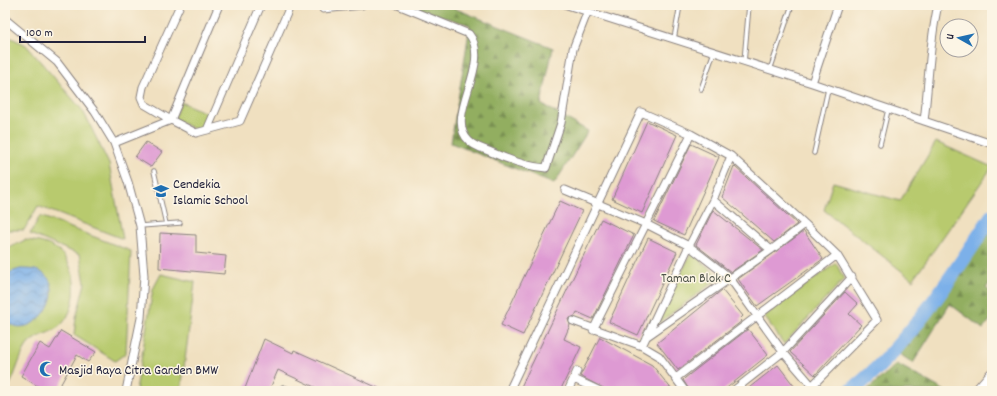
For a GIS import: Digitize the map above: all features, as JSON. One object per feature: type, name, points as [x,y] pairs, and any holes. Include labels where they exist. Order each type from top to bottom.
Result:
[{"type":"highway","points":[[978,391],[992,375]]},
{"type":"street","points":[[180,5],[143,87],[141,97],[144,104],[196,133],[240,122],[288,11]]},
{"type":"street","points":[[114,143],[171,120],[219,5]]},
{"type":"street","points":[[207,130],[261,5]]},
{"type":"street","points":[[324,9],[362,5]]},
{"type":"street","points":[[398,5],[469,34],[475,43],[477,54],[462,120],[465,135],[472,144],[517,163],[536,168],[546,168],[555,144],[573,49],[587,13]]},
{"type":"street","points":[[568,5],[587,13],[812,83],[992,144]]},
{"type":"street","points":[[812,83],[838,5]]},
{"type":"street","points":[[924,121],[934,22],[938,5]]},
{"type":"street","points":[[5,19],[57,62],[95,112],[114,143],[128,182],[140,226],[144,276],[143,303],[125,390]]},
{"type":"street","points":[[509,391],[596,205],[641,112],[691,134],[731,156],[837,255],[852,277],[877,320],[810,389],[729,277],[688,246],[646,224],[596,205],[565,190]]},
{"type":"street","points":[[593,330],[691,134]]},
{"type":"street","points":[[642,346],[688,246],[713,200],[731,156]]},
{"type":"street","points":[[713,200],[771,250]]},
{"type":"street","points":[[645,337],[729,277],[771,250],[805,224]]},
{"type":"street","points":[[676,378],[837,255]]},
{"type":"street","points":[[732,391],[783,352],[852,277]]},
{"type":"street","points":[[573,321],[593,330],[642,346],[659,356],[685,391]]},
{"type":"street","points":[[568,391],[577,371]]},
{"type":"street","points":[[574,379],[600,391]]},
{"type":"lane","points":[[674,40],[680,5]]},
{"type":"lane","points":[[744,62],[749,5]]},
{"type":"lane","points":[[770,70],[792,5]]},
{"type":"lane","points":[[701,89],[714,52]]},
{"type":"lane","points":[[814,153],[828,89]]},
{"type":"lane","points":[[880,144],[888,110]]},
{"type":"lane","points":[[154,171],[166,224]]},
{"type":"lane","points":[[140,226],[180,223]]},
{"type":"lane","points":[[279,391],[283,387],[295,391]]},
{"type":"green space","points":[[405,5],[446,5],[553,48],[541,104],[588,131],[554,184],[451,143],[470,25]]},
{"type":"green space","points":[[5,35],[26,45],[83,111],[109,164],[123,239],[38,206],[24,230],[5,230]]},
{"type":"green space","points":[[181,102],[211,115],[205,127],[196,130],[174,119]]},
{"type":"green space","points":[[936,142],[992,167],[913,280],[824,210],[833,182],[900,201]]},
{"type":"green space","points":[[40,216],[131,251],[126,353],[115,361],[74,335],[76,318],[85,283],[80,255],[30,234]]},
{"type":"green space","points":[[992,230],[992,281],[986,288],[992,293],[992,318],[983,329],[950,304],[913,363],[898,353]]},
{"type":"green space","points":[[25,240],[47,244],[59,251],[66,259],[73,277],[74,297],[68,316],[62,324],[54,330],[33,340],[26,347],[11,382],[5,391],[5,250]]},
{"type":"green space","name":"Taman Blok C","points":[[691,253],[720,277],[656,325]]},
{"type":"green space","points":[[836,263],[844,279],[784,344],[764,316]]},
{"type":"green space","points":[[161,274],[195,282],[181,391],[136,391],[153,289]]},
{"type":"green space","points":[[897,364],[945,391],[866,391]]},
{"type":"water","points":[[20,269],[41,272],[49,280],[52,291],[50,302],[44,312],[36,321],[26,326],[15,326],[5,320],[5,277],[11,272]]},
{"type":"building","points":[[647,121],[677,135],[642,213],[612,199]]},
{"type":"building","points":[[146,142],[162,152],[151,167],[135,157]]},
{"type":"building","points":[[691,144],[719,157],[684,235],[654,221]]},
{"type":"building","points":[[734,166],[797,224],[774,242],[722,197]]},
{"type":"building","points":[[560,201],[582,211],[523,335],[501,325]]},
{"type":"building","points":[[713,210],[763,250],[731,272],[696,245]]},
{"type":"building","points":[[601,219],[634,235],[593,319],[577,312],[575,316],[568,319],[570,325],[564,339],[581,347],[560,391],[519,391]]},
{"type":"building","points":[[804,231],[823,259],[757,306],[738,279]]},
{"type":"building","name":"Cendekia Islamic School","points":[[160,233],[196,235],[196,253],[226,256],[224,274],[159,268]]},
{"type":"building","points":[[648,238],[677,252],[638,335],[609,322]]},
{"type":"building","points":[[722,290],[743,316],[740,319],[742,321],[678,370],[657,343]]},
{"type":"building","points":[[845,292],[858,304],[849,314],[861,325],[815,375],[790,352]]},
{"type":"building","points":[[748,329],[768,355],[723,391],[690,391],[683,380]]},
{"type":"building","name":"Masjid Raya Citra Garden BMW","points":[[61,331],[96,352],[88,362],[77,355],[57,391],[46,391],[21,376],[40,343],[50,349]]},
{"type":"building","points":[[600,337],[652,365],[673,391],[609,391],[580,376]]},
{"type":"building","points":[[264,339],[293,353],[294,350],[385,391],[323,391],[278,370],[269,391],[244,391]]},
{"type":"building","points":[[778,365],[798,391],[745,391]]},
{"type":"waterway","points":[[851,391],[871,374],[928,310],[992,216]]},
{"type":"place","name":"Cendekia Islamic School","points":[[161,191]]},
{"type":"place","name":"Masjid Raya Citra Garden BMW","points":[[47,369]]}]
